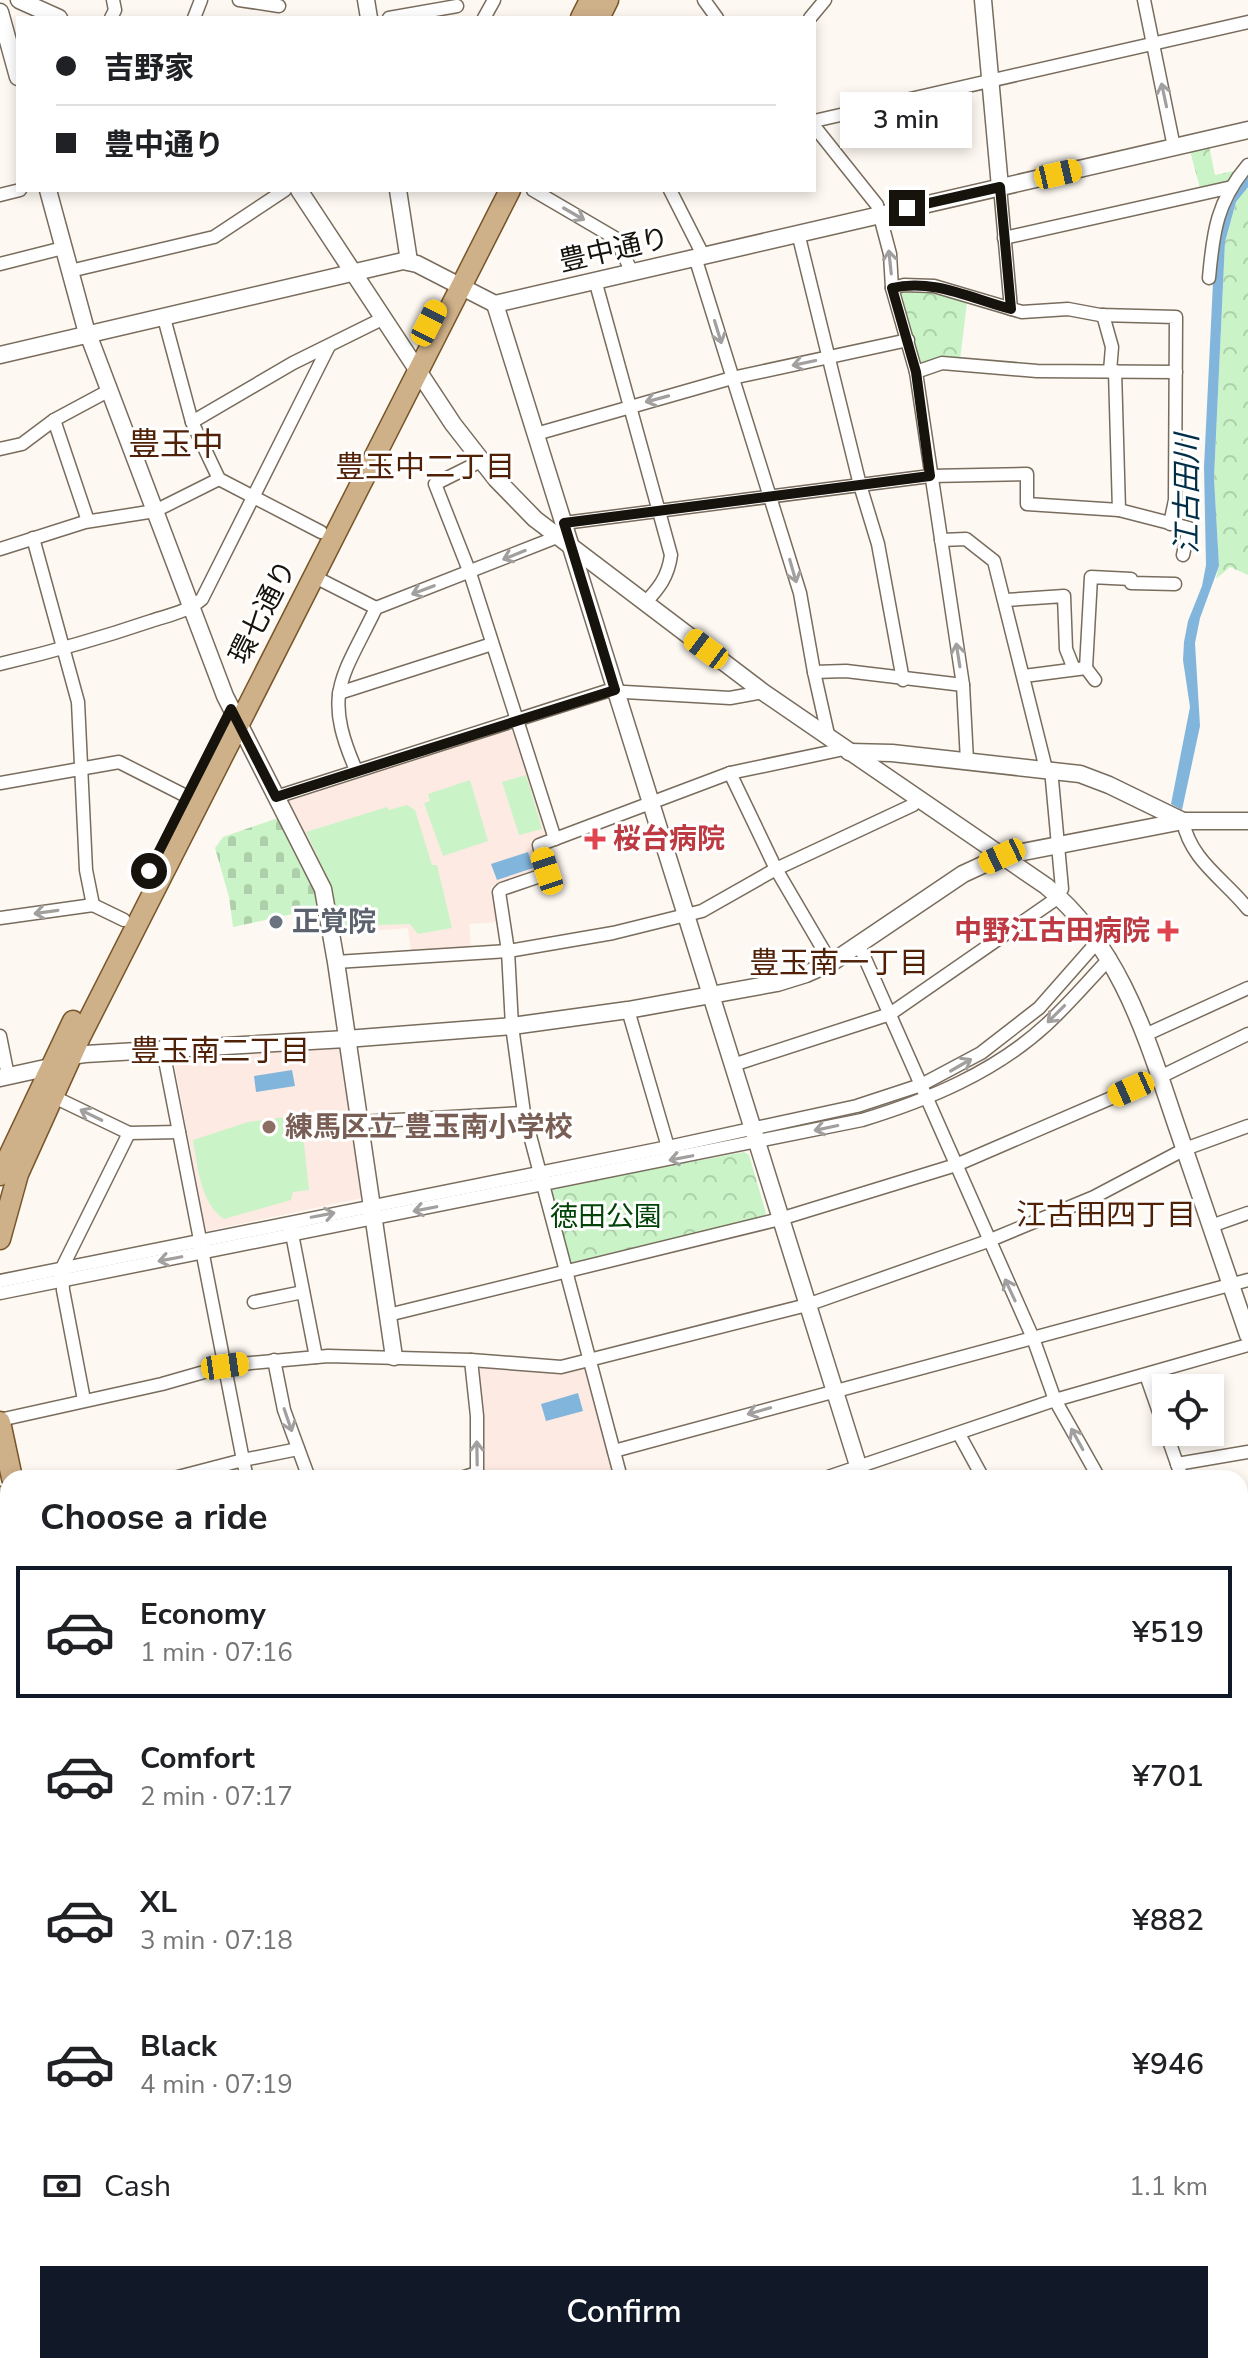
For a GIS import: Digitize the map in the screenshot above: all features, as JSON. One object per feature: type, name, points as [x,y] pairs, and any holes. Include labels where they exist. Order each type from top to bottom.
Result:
[{"type":"main road","points":[[584,16],[602,6]]},
{"type":"main road","name":"環七通り","points":[[456,283],[494,192]]},
{"type":"main road","name":"環七通り","points":[[0,1239],[18,1174],[52,1096],[321,532],[509,192]]},
{"type":"main road","name":"環七通り","points":[[0,1175],[50,1067],[186,796],[313,576],[414,364]]},
{"type":"main road","points":[[0,1421],[10,1470]]},
{"type":"street","points":[[19,0],[55,16]]},
{"type":"street","points":[[239,0],[280,8]]},
{"type":"street","points":[[812,16],[825,0]]},
{"type":"street","points":[[983,0],[1011,309]]},
{"type":"street","points":[[1144,0],[1174,147]]},
{"type":"street","points":[[403,16],[458,8]]},
{"type":"street","points":[[0,12],[16,70]]},
{"type":"street","points":[[816,124],[990,80],[1248,22]]},
{"type":"street","points":[[816,127],[877,205],[890,254],[892,288],[916,372],[963,685],[967,761]]},
{"type":"street","name":"豊中通り","points":[[495,304],[1248,130]]},
{"type":"street","points":[[1209,278],[1215,222],[1232,187],[1248,165]]},
{"type":"street","points":[[1004,238],[1232,187]]},
{"type":"street","points":[[49,192],[88,335],[234,716],[323,889],[394,1357]]},
{"type":"street","points":[[70,271],[214,237],[282,192]]},
{"type":"street","points":[[300,192],[453,424],[481,461],[535,519],[564,535],[645,603],[763,692],[1058,896],[1098,941],[1128,992],[1145,1035],[1248,1335]]},
{"type":"street","points":[[398,192],[409,261]]},
{"type":"street","points":[[536,192],[615,238],[632,272]]},
{"type":"street","points":[[671,192],[699,256],[732,378],[800,593],[814,672],[841,747]]},
{"type":"street","points":[[798,233],[860,485],[878,544],[903,680]]},
{"type":"street","points":[[0,264],[63,248]]},
{"type":"street","points":[[0,355],[409,261],[495,304],[564,535],[860,1470]]},
{"type":"street","points":[[595,280],[671,555],[669,572],[662,585],[645,603]]},
{"type":"street","points":[[892,288],[904,285],[934,286],[1022,312],[1068,309],[1103,315],[1176,317],[1175,500],[1170,524]]},
{"type":"street","points":[[1103,315],[1112,347],[1119,510]]},
{"type":"street","points":[[164,318],[192,422],[219,479],[321,532]]},
{"type":"street","points":[[192,422],[293,363],[384,318]]},
{"type":"street","points":[[536,434],[732,378],[908,340]]},
{"type":"street","points":[[0,664],[64,649],[192,608],[202,599],[329,346]]},
{"type":"street","points":[[916,372],[942,363],[1037,371],[1176,372]]},
{"type":"street","points":[[0,449],[22,444],[54,420],[108,391]]},
{"type":"street","points":[[54,420],[88,521]]},
{"type":"street","points":[[481,461],[435,484],[470,573],[555,839]]},
{"type":"street","points":[[356,770],[338,723],[339,693],[342,678],[376,608],[564,535],[660,510],[930,476],[1027,474],[1027,504],[1119,510],[1189,528],[1183,555]]},
{"type":"street","points":[[0,549],[88,521],[155,511],[219,479]]},
{"type":"street","points":[[33,538],[78,702],[86,870],[93,905]]},
{"type":"street","points":[[733,1065],[890,1014],[1058,896],[1062,889],[1048,769],[994,561],[966,539],[941,540]]},
{"type":"street","points":[[313,576],[376,608]]},
{"type":"street","points":[[1080,669],[1091,577],[1131,579],[1131,583],[1175,584]]},
{"type":"street","points":[[1006,600],[1064,596],[1066,649],[1080,669],[1095,680]]},
{"type":"street","points":[[339,693],[492,644]]},
{"type":"street","points":[[1024,676],[1080,669]]},
{"type":"street","points":[[814,672],[846,671],[963,685]]},
{"type":"street","points":[[276,797],[615,690],[730,698],[763,692]]},
{"type":"street","points":[[619,1470],[524,1113],[512,1026],[508,951],[499,892],[546,874],[539,845],[730,773],[841,747],[1048,769],[1097,779],[1176,817],[1207,869],[1248,909]]},
{"type":"street","points":[[0,783],[119,762],[186,796]]},
{"type":"street","points":[[730,773],[776,869],[831,963]]},
{"type":"street","points":[[336,962],[508,951],[613,933],[702,911],[776,869],[913,805],[917,800]]},
{"type":"street","points":[[0,1036],[4,1077],[50,1067],[71,1056],[512,1026],[711,996],[777,983],[831,963],[950,882],[1002,856],[1176,817],[1248,821]]},
{"type":"street","points":[[0,918],[93,905],[124,920]]},
{"type":"street","points":[[0,1281],[62,1274],[755,1136],[857,1106],[921,1085],[966,1062],[1006,1035],[1039,1008],[1098,941]]},
{"type":"street","points":[[859,945],[1033,1338],[1055,1400],[1094,1470]]},
{"type":"street","points":[[541,1179],[668,1147],[862,1120],[927,1099],[998,1060],[1044,1027],[1110,958]]},
{"type":"street","points":[[1145,1035],[1248,988]]},
{"type":"street","points":[[628,1010],[668,1147]]},
{"type":"street","points":[[388,1315],[780,1219],[956,1165],[1160,1077],[1248,1034]]},
{"type":"street","points":[[163,1050],[245,1470]]},
{"type":"street","points":[[52,1096],[129,1133],[179,1132]]},
{"type":"street","points":[[360,1122],[524,1113]]},
{"type":"street","points":[[0,1421],[162,1384],[225,1366],[274,1360],[394,1357],[561,1367],[807,1305],[988,1241],[1094,1197],[1185,1149],[1248,1126]]},
{"type":"street","points":[[84,1400],[62,1274],[129,1133]]},
{"type":"street","points":[[1211,1226],[1248,1213]]},
{"type":"street","points":[[291,1229],[316,1357]]},
{"type":"street","points":[[0,1293],[62,1274]]},
{"type":"street","points":[[614,1451],[1248,1280]]},
{"type":"street","points":[[254,1302],[303,1292]]},
{"type":"street","points":[[869,1470],[1055,1400],[1248,1345]]},
{"type":"street","points":[[274,1360],[284,1410],[306,1470]]},
{"type":"street","points":[[471,1360],[477,1416],[477,1470]]},
{"type":"street","points":[[1146,1375],[1179,1470]]},
{"type":"street","points":[[959,1434],[979,1470]]},
{"type":"street","points":[[205,1470],[298,1449]]},
{"type":"street","points":[[1177,1464],[1248,1452]]},
{"type":"shaded area","points":[[510,730],[516,735],[546,833],[544,837],[531,842],[539,866],[537,870],[491,887],[496,922],[469,924],[471,949],[411,952],[408,928],[336,934],[286,805],[289,798]]},
{"type":"shaded area","name":"練馬区立 豊玉南小学校","points":[[339,1045],[362,1198],[206,1231],[173,1056]]},
{"type":"shaded area","points":[[479,1367],[561,1372],[587,1367],[613,1470],[484,1470]]},
{"type":"green space","points":[[1209,146],[1215,175],[1234,171],[1228,182],[1200,188],[1190,151]]},
{"type":"green space","points":[[1248,187],[1248,575],[1230,567],[1216,579],[1219,566],[1214,478],[1225,242],[1236,202]]},
{"type":"green space","points":[[901,291],[937,291],[967,302],[960,360],[943,357],[922,364],[919,362]]},
{"type":"green space","points":[[526,775],[542,829],[519,835],[502,782]]},
{"type":"green space","points":[[470,780],[488,841],[443,856],[424,803],[430,801],[428,794]]},
{"type":"green space","points":[[407,805],[415,810],[432,865],[437,865],[452,928],[418,934],[410,924],[346,926],[340,920],[324,870],[306,832],[387,807],[389,810]]},
{"type":"green space","points":[[278,818],[314,886],[320,908],[233,927],[229,897],[215,848],[223,837]]},
{"type":"green space","points":[[301,1115],[309,1190],[293,1192],[291,1200],[224,1219],[205,1194],[193,1140],[248,1122]]},
{"type":"green space","name":"徳田公園","points":[[744,1152],[749,1155],[766,1213],[763,1218],[572,1265],[568,1262],[550,1192],[553,1188]]},
{"type":"water","points":[[1248,170],[1248,187],[1236,202],[1225,242],[1214,478],[1219,566],[1200,618],[1195,643],[1200,726],[1182,810],[1171,804],[1190,707],[1183,660],[1184,642],[1206,565],[1204,467],[1214,262],[1220,216]]},
{"type":"water","points":[[528,852],[533,868],[497,880],[491,864]]},
{"type":"water","points":[[292,1070],[295,1086],[256,1092],[254,1076]]},
{"type":"water","points":[[578,1393],[583,1411],[546,1421],[541,1404]]},
{"type":"place","name":"桜台病院","points":[[595,839]]},
{"type":"place","name":"正覚院","points":[[276,922]]},
{"type":"place","name":"中野江古田病院","points":[[1168,931]]},
{"type":"place","name":"練馬区立 豊玉南小学校","points":[[269,1127]]},
{"type":"district","name":"豊玉中","points":[[176,444]]},
{"type":"district","name":"豊玉中二丁目","points":[[425,467]]},
{"type":"district","name":"豊玉南一丁目","points":[[839,963]]},
{"type":"district","name":"豊玉南二丁目","points":[[220,1051]]},
{"type":"district","name":"江古田四丁目","points":[[1106,1215]]},
{"type":"route","points":[[149,871],[231,709],[276,797],[615,690],[564,523],[930,476],[916,372],[892,288],[904,285],[934,286],[1011,309],[1000,187],[907,208]]},
{"type":"water label","name":"江古田川","points":[[1187,494]]}]
